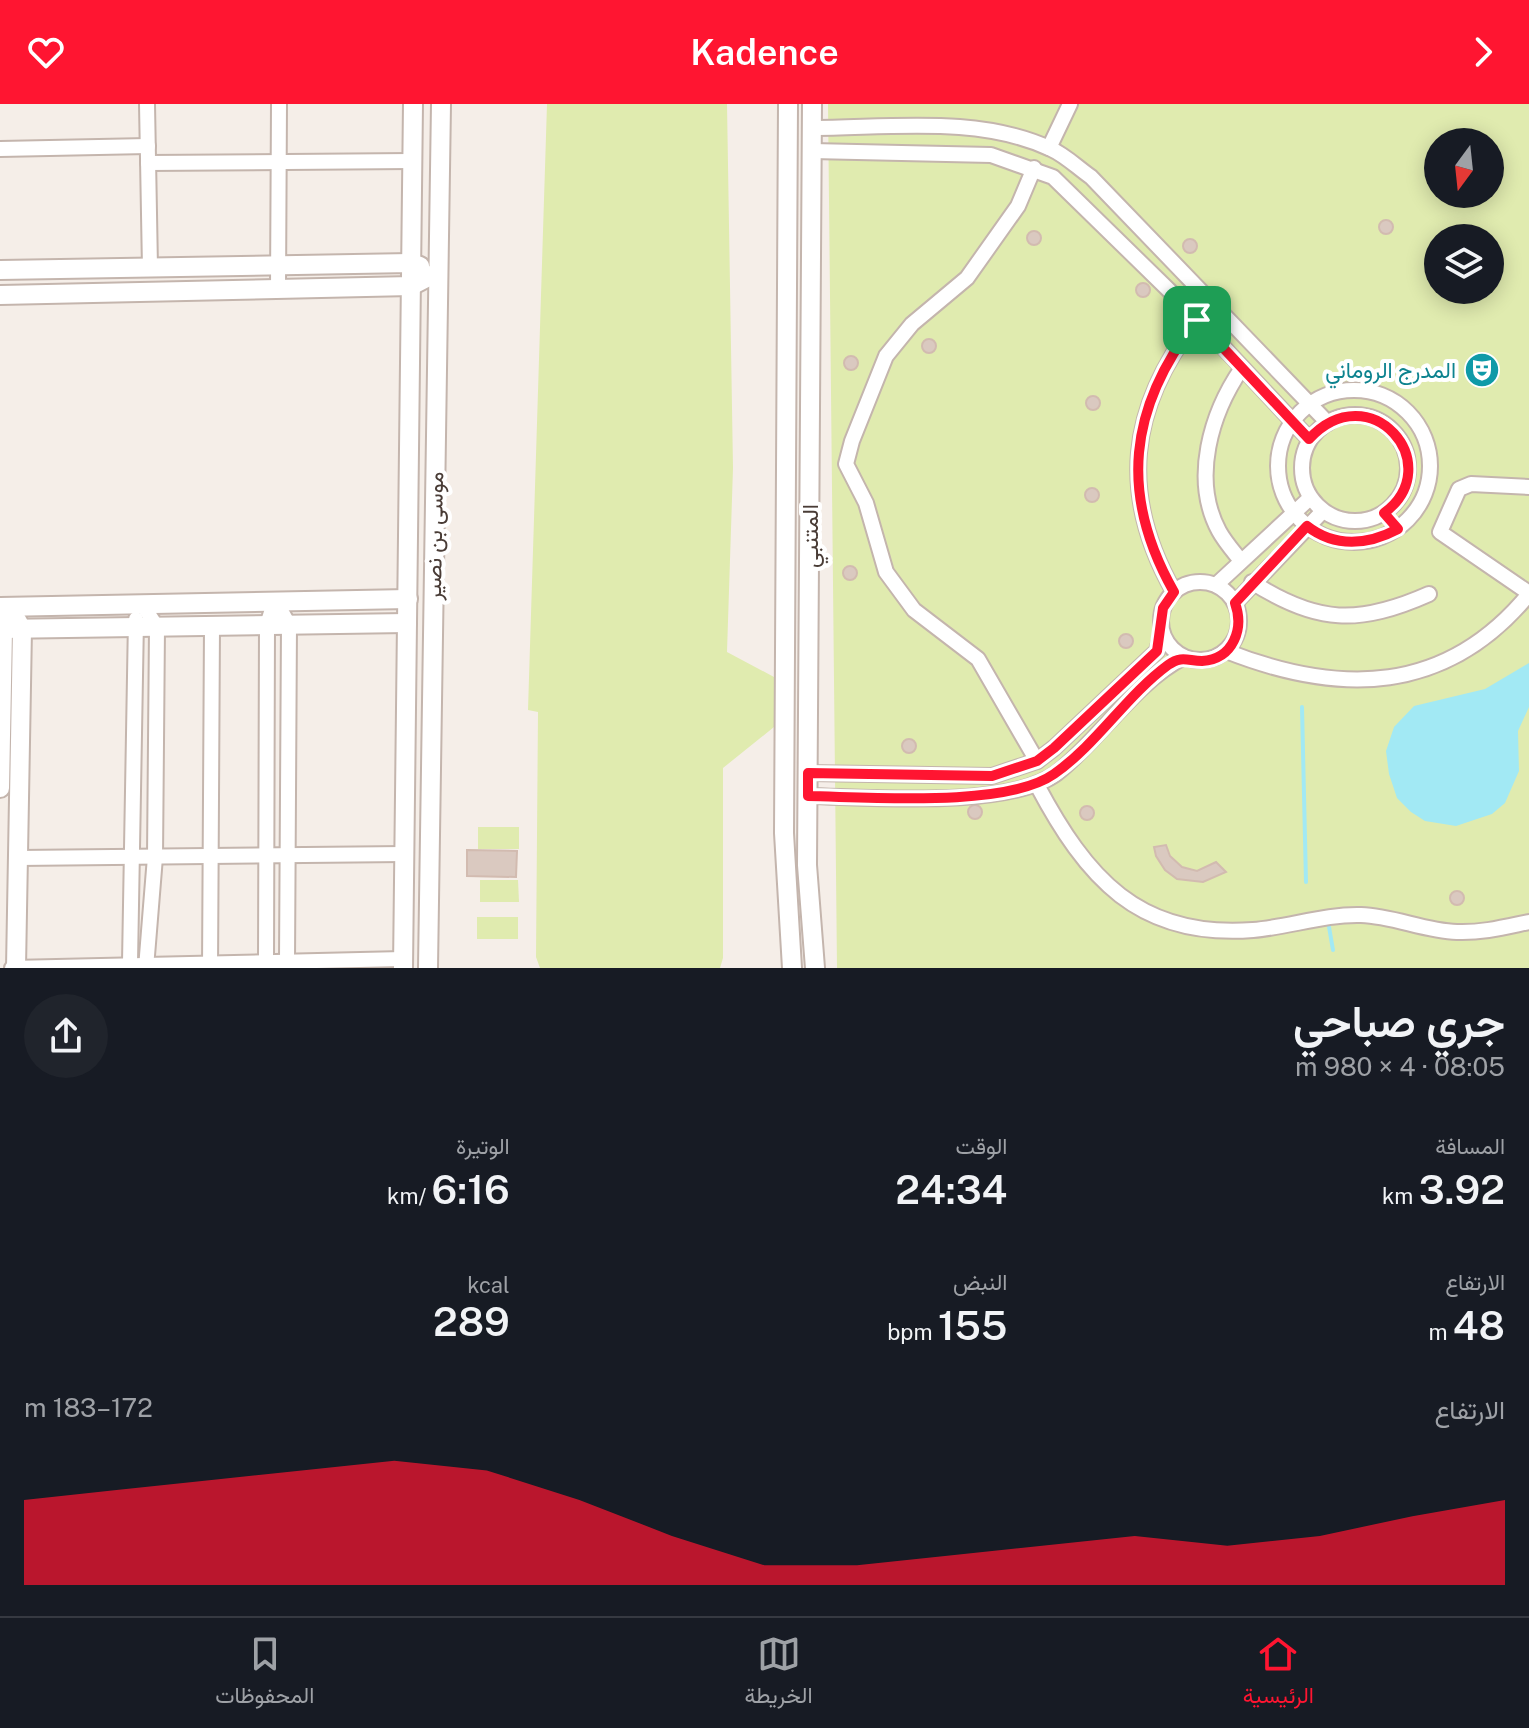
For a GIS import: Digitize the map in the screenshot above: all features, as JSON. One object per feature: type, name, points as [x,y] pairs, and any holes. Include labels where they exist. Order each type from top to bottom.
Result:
[{"type":"street","points":[[147,104],[150,268]]},
{"type":"street","points":[[278,289],[279,104]]},
{"type":"street","name":"موسى بن نصير","points":[[403,964],[413,104]]},
{"type":"street","name":"موسى بن نصير","points":[[428,968],[441,104]]},
{"type":"street","name":"المتنبي","points":[[788,104],[784,833],[792,968]]},
{"type":"street","name":"المتنبي","points":[[812,104],[807,865],[815,968]]},
{"type":"street","points":[[1049,148],[1070,104]]},
{"type":"street","points":[[812,128],[971,128],[1019,136],[1049,148],[1091,177],[1328,423]]},
{"type":"street","points":[[0,149],[148,146]]},
{"type":"street","points":[[812,151],[991,155],[1053,177],[1197,320],[1309,439]]},
{"type":"street","points":[[148,163],[412,161]]},
{"type":"street","points":[[1034,168],[1018,206],[967,278],[912,324],[886,356],[846,464],[866,503],[886,572],[914,610],[978,659],[1037,761]]},
{"type":"street","points":[[0,270],[411,263],[438,272]]},
{"type":"street","points":[[0,295],[411,286],[438,272]]},
{"type":"street","points":[[1174,592],[1145,535],[1138,500],[1138,466],[1153,392],[1174,349],[1197,320]]},
{"type":"street","points":[[1241,561],[1219,532],[1210,508],[1208,444],[1218,410],[1242,368]]},
{"type":"street","points":[[1361,390],[1387,397],[1409,412],[1424,434],[1431,460],[1428,486],[1422,501],[1398,529],[1380,539],[1356,543],[1332,540],[1307,526],[1292,512],[1281,491],[1276,467],[1280,443],[1291,421],[1310,403],[1335,392],[1361,390]]},
{"type":"street","points":[[1393,431],[1409,412]]},
{"type":"street","points":[[1355,415],[1373,418],[1393,431],[1407,457],[1408,475],[1403,492],[1384,513],[1362,522],[1345,521],[1323,511],[1310,498],[1301,473],[1302,455],[1309,439],[1328,423],[1355,415]]},
{"type":"street","points":[[1226,651],[1266,667],[1321,679],[1367,682],[1409,676],[1468,648],[1492,631],[1529,593],[1440,532],[1459,489],[1471,484],[1529,487]]},
{"type":"street","points":[[1216,585],[1310,498]]},
{"type":"street","points":[[1422,501],[1450,510]]},
{"type":"street","points":[[1235,603],[1323,511]]},
{"type":"street","points":[[1384,513],[1398,529]]},
{"type":"street","points":[[1252,582],[1280,600],[1313,613],[1349,617],[1393,610],[1429,594]]},
{"type":"street","points":[[808,773],[992,776],[1037,761],[1157,651],[1162,633],[1163,608],[1174,592],[1191,583],[1216,585],[1235,603],[1239,629],[1226,651],[1202,661],[1184,657],[1168,645],[1162,633]]},
{"type":"street","points":[[5,607],[408,599]]},
{"type":"street","points":[[275,600],[289,625],[286,964]]},
{"type":"street","points":[[268,965],[267,625],[275,600]]},
{"type":"street","points":[[142,604],[157,627],[155,857],[147,966]]},
{"type":"street","points":[[132,966],[134,627],[142,604]]},
{"type":"street","points":[[0,788],[22,629],[5,607]]},
{"type":"street","points":[[5,607],[1,629],[7,754],[18,858],[15,967],[403,964]]},
{"type":"street","points":[[1,629],[407,623]]},
{"type":"street","points":[[210,965],[212,626]]},
{"type":"street","points":[[808,796],[992,794],[1037,785],[1098,736],[1168,665],[1184,657]]},
{"type":"street","points":[[1037,785],[1080,859],[1106,886],[1130,904],[1191,926],[1254,930],[1360,915],[1456,933],[1488,931],[1529,922]]},
{"type":"street","points":[[18,858],[405,854]]},
{"type":"green space","points":[[547,104],[727,104],[733,468],[727,652],[774,677],[774,727],[723,768],[723,958],[720,968],[540,968],[536,957],[538,712],[528,710]]},
{"type":"green space","points":[[828,104],[1529,104],[1529,968],[837,968]]},
{"type":"green space","points":[[478,827],[519,827],[519,849],[478,849]]},
{"type":"green space","points":[[480,880],[518,880],[519,902],[480,902]]},
{"type":"green space","points":[[477,917],[518,917],[518,939],[477,939]]},
{"type":"water","points":[[1529,663],[1529,707],[1518,731],[1519,771],[1505,803],[1492,814],[1456,826],[1425,821],[1411,812],[1397,798],[1389,774],[1386,751],[1394,727],[1414,706],[1485,689]]},
{"type":"building","points":[[1386,220],[1393,227],[1386,234],[1379,227]]},
{"type":"building","points":[[1034,231],[1041,238],[1034,245],[1027,238]]},
{"type":"building","points":[[1190,239],[1197,246],[1190,253],[1183,246]]},
{"type":"building","points":[[1143,283],[1150,290],[1143,297],[1136,290]]},
{"type":"building","points":[[929,339],[936,346],[929,353],[922,346]]},
{"type":"building","points":[[851,356],[858,363],[851,370],[844,363]]},
{"type":"building","points":[[1093,396],[1100,403],[1093,410],[1086,403]]},
{"type":"building","points":[[1092,488],[1099,495],[1092,502],[1085,495]]},
{"type":"building","points":[[850,566],[857,573],[850,580],[843,573]]},
{"type":"building","points":[[1126,634],[1133,641],[1126,648],[1119,641]]},
{"type":"building","points":[[909,739],[916,746],[909,753],[902,746]]},
{"type":"building","points":[[975,805],[982,812],[975,819],[968,812]]},
{"type":"building","points":[[1087,806],[1094,813],[1087,820],[1080,813]]},
{"type":"building","points":[[1166,845],[1170,856],[1182,867],[1197,871],[1216,862],[1226,872],[1203,882],[1177,879],[1165,870],[1156,856],[1154,847]]},
{"type":"building","points":[[467,850],[517,851],[516,877],[467,876]]},
{"type":"building","points":[[1457,891],[1464,898],[1457,905],[1450,898]]},
{"type":"waterway","points":[[1302,707],[1306,882]]},
{"type":"waterway","points":[[1328,921],[1333,950]]},
{"type":"place","name":"المدرج الروماني","points":[[1482,370]]},
{"type":"route","points":[[1197,320],[1309,439],[1321,426],[1337,418],[1355,415],[1373,418],[1388,427],[1400,440],[1407,457],[1408,475],[1403,492],[1384,513],[1398,529],[1380,539],[1356,543],[1332,540],[1307,526],[1235,603],[1240,615],[1239,629],[1235,641],[1226,651],[1215,658],[1202,661],[1184,657],[1168,665],[1098,736],[1055,774],[1037,785],[992,794],[808,796],[808,773],[992,776],[1016,770],[1037,761],[1054,748],[1157,651],[1162,633],[1160,620],[1163,608],[1174,592],[1145,535],[1138,500],[1139,456],[1153,392],[1174,349],[1197,320]]}]
